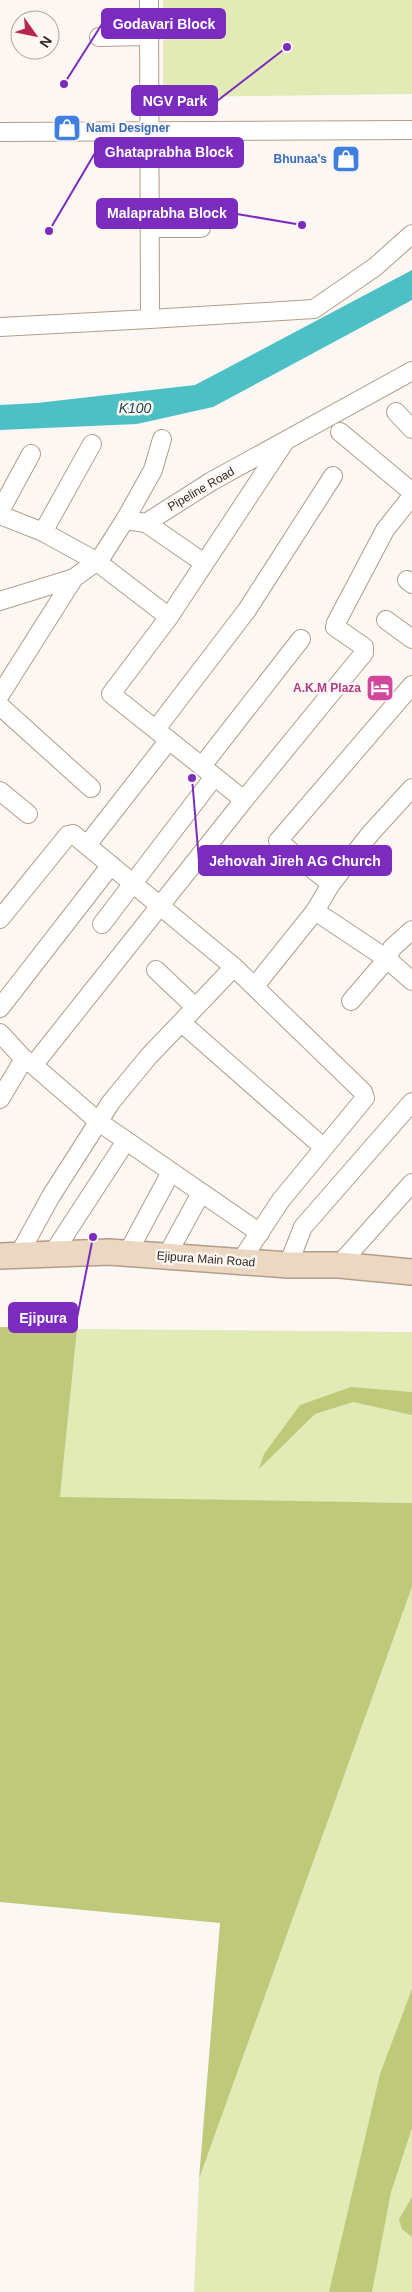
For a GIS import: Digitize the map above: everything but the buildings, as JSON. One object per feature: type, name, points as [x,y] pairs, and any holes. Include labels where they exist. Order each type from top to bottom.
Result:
[{"type":"street","points":[[149,0],[150,318]]},
{"type":"street","points":[[99,37],[149,36]]},
{"type":"street","points":[[0,132],[412,130]]},
{"type":"street","points":[[150,228],[201,228]]},
{"type":"street","points":[[0,327],[314,309],[375,267],[412,234]]},
{"type":"street","name":"Pipeline Road","points":[[146,524],[212,481],[412,371]]},
{"type":"street","points":[[396,412],[412,429]]},
{"type":"street","points":[[0,1099],[28,1061],[159,906],[364,653],[364,647],[335,627],[336,623],[386,530],[412,494],[340,432]]},
{"type":"street","points":[[2,687],[74,578],[100,559],[125,520],[153,470],[162,440]]},
{"type":"street","points":[[244,800],[111,694],[169,616],[284,443]]},
{"type":"street","points":[[43,532],[92,444]]},
{"type":"street","points":[[31,454],[0,513],[43,532],[96,561],[169,616]]},
{"type":"street","points":[[87,845],[247,610],[333,476]]},
{"type":"street","points":[[125,520],[146,524],[204,563]]},
{"type":"street","points":[[0,602],[74,578]]},
{"type":"street","points":[[386,620],[412,639]]},
{"type":"street","points":[[102,924],[133,883],[208,771],[302,639]]},
{"type":"street","points":[[331,884],[278,841],[412,685]]},
{"type":"street","points":[[0,706],[91,788]]},
{"type":"street","points":[[255,986],[315,911],[331,884],[370,834],[412,788]]},
{"type":"street","points":[[0,791],[28,814]]},
{"type":"street","points":[[0,919],[68,835],[73,834],[234,967],[325,1058],[363,1092],[365,1098],[281,1200],[240,1262]]},
{"type":"street","points":[[0,1008],[111,865]]},
{"type":"street","points":[[315,911],[387,959],[412,981]]},
{"type":"street","points":[[352,1001],[387,959],[392,948],[412,930]]},
{"type":"street","points":[[5,1255],[51,1196],[111,1102],[140,1067],[234,967]]},
{"type":"street","points":[[156,970],[195,1007]]},
{"type":"street","points":[[182,1023],[323,1147]]},
{"type":"street","points":[[0,1033],[28,1061],[99,1122],[260,1233]]},
{"type":"street","points":[[288,1265],[303,1227],[412,1102]]},
{"type":"street","points":[[53,1253],[126,1141]]},
{"type":"street","points":[[127,1254],[171,1172]]},
{"type":"street","points":[[339,1265],[412,1182]]},
{"type":"street","points":[[166,1257],[201,1193]]},
{"type":"street","name":"Ejipura Main Road","points":[[5,1255],[53,1253],[127,1254],[288,1265],[409,1268]]},
{"type":"green space","points":[[163,0],[412,0],[412,94],[163,97]]},
{"type":"green space","points":[[0,1327],[77,1329],[60,1497],[412,1503],[412,1587],[199,2179],[220,1923],[0,1902]]},
{"type":"green space","points":[[77,1329],[412,1332],[412,1503],[60,1498]]},
{"type":"green space","points":[[351,1387],[412,1392],[412,1415],[353,1402],[315,1414],[259,1469],[264,1454],[300,1405]]},
{"type":"green space","points":[[412,1587],[412,2292],[194,2292],[199,2179]]},
{"type":"green space","points":[[412,1989],[412,2128],[391,2192],[372,2292],[329,2292],[380,2074]]},
{"type":"green space","points":[[412,2197],[412,2237],[402,2229],[399,2219]]},
{"type":"water","name":"K100","points":[[412,270],[412,300],[213,407],[137,424],[0,430],[0,405],[37,403],[195,385]]},
{"type":"place","name":"NGV Park","points":[[287,47]]},
{"type":"place","name":"Godavari Block","points":[[64,84]]},
{"type":"place","name":"Nami Designer","points":[[67,128]]},
{"type":"place","name":"Bhunaa's","points":[[346,159]]},
{"type":"place","name":"Malaprabha Block","points":[[302,225]]},
{"type":"place","name":"Ghataprabha Block","points":[[49,231]]},
{"type":"place","name":"A.K.M Plaza","points":[[380,688]]},
{"type":"place","name":"Jehovah Jireh AG Church","points":[[192,778]]},
{"type":"place","name":"Ejipura","points":[[93,1237]]}]
